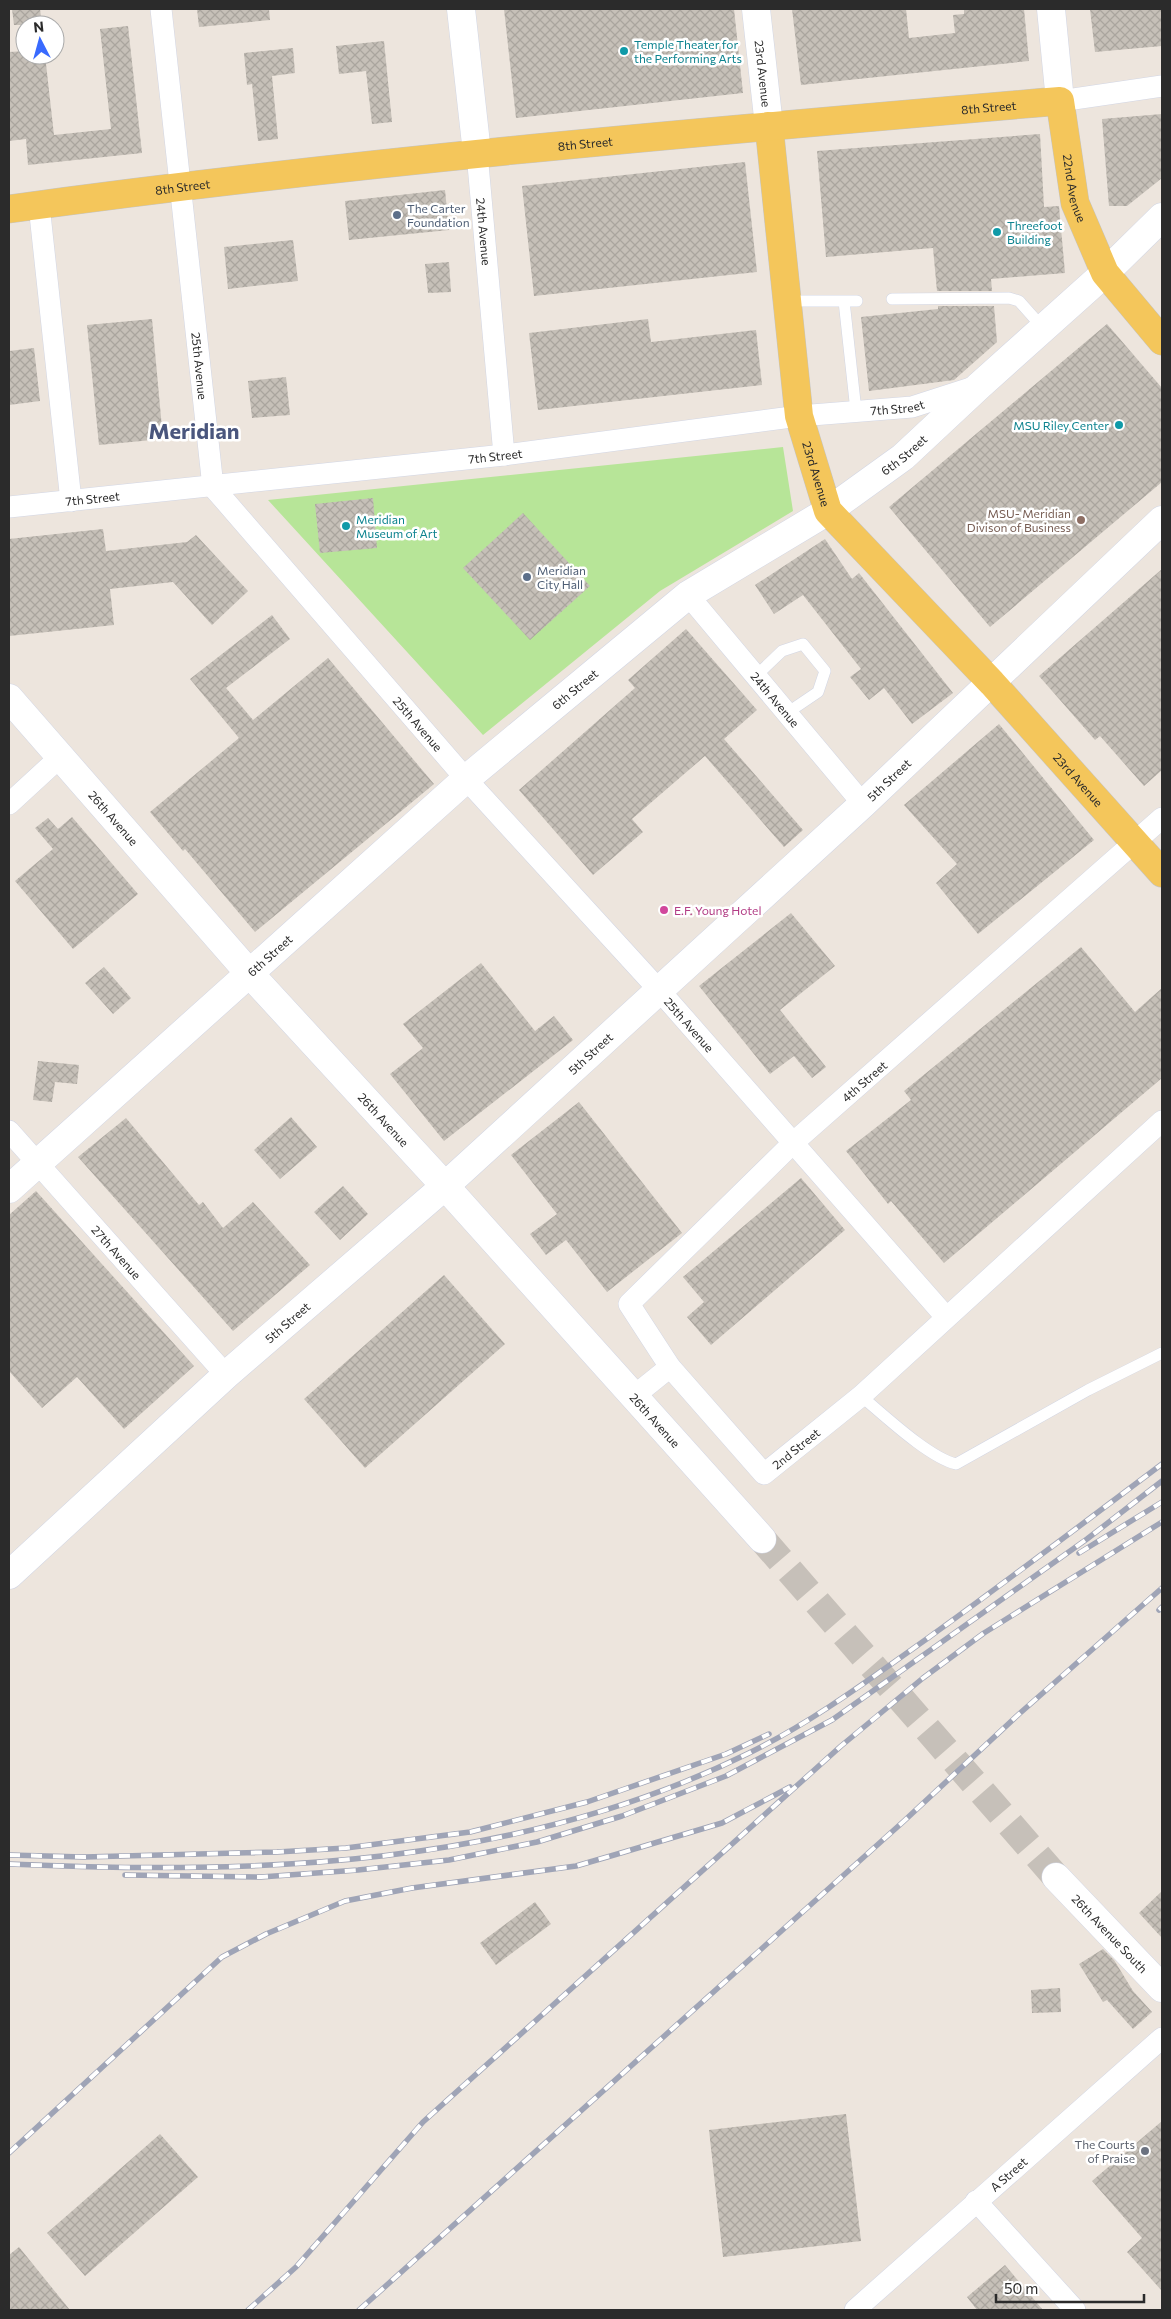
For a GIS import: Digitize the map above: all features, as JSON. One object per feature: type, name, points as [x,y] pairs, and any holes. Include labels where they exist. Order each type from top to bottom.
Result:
[{"type":"main road","name":"8th Street","points":[[9,209],[180,186],[477,153],[1060,101]]},
{"type":"main road","name":"22nd Avenue","points":[[1060,101],[1075,203],[1105,273],[1162,341]]},
{"type":"main road","name":"23rd Avenue","points":[[769,126],[800,416],[828,512],[992,683],[1162,873]]},
{"type":"street","name":"25th Avenue","points":[[161,9],[213,486],[466,779],[659,990],[946,1317]]},
{"type":"street","name":"24th Avenue","points":[[461,9],[477,153],[504,455]]},
{"type":"street","name":"23rd Avenue","points":[[756,9],[769,126]]},
{"type":"street","name":"22nd Avenue","points":[[1051,9],[1060,101]]},
{"type":"street","name":"8th Street","points":[[1060,101],[1162,86]]},
{"type":"street","points":[[39,205],[71,501]]},
{"type":"street","name":"6th Street","points":[[9,1189],[466,779],[688,596],[828,512],[904,457],[979,386],[1105,273],[1162,218]]},
{"type":"street","name":"7th Street","points":[[9,507],[504,455],[800,416],[912,406],[979,386]]},
{"type":"street","name":"5th Street","points":[[10,1572],[226,1375],[444,1186],[863,804],[1162,520]]},
{"type":"street","name":"24th Avenue","points":[[688,596],[863,804]]},
{"type":"street","name":"26th Avenue","points":[[9,698],[59,758],[250,974],[762,1539]]},
{"type":"street","points":[[9,804],[59,758]]},
{"type":"street","name":"4th Street","points":[[670,1367],[629,1304],[794,1142],[1162,818]]},
{"type":"street","name":"2nd Street","points":[[670,1367],[764,1474],[861,1396],[1162,1121]]},
{"type":"street","name":"27th Avenue","points":[[9,1131],[226,1375]]},
{"type":"street","points":[[634,1396],[670,1367]]},
{"type":"street","name":"26th Avenue South","points":[[1056,1877],[1162,1988]]},
{"type":"street","name":"A Street","points":[[855,2310],[1162,2038]]},
{"type":"street","points":[[976,2201],[1075,2310]]},
{"type":"lane","points":[[892,299],[1009,298],[1019,301],[1043,328]]},
{"type":"lane","points":[[788,301],[858,301]]},
{"type":"lane","points":[[844,301],[856,411]]},
{"type":"lane","points":[[756,676],[782,650],[803,644],[824,671],[818,692],[787,713]]},
{"type":"lane","points":[[861,1396],[907,1434],[946,1462],[956,1464],[1088,1390],[1162,1353]]},
{"type":"green space","points":[[783,447],[793,511],[660,591],[483,735],[268,500]]},
{"type":"building","points":[[12,9],[40,9],[41,15],[15,15],[14,25]]},
{"type":"building","points":[[197,9],[269,9],[270,20],[199,27]]},
{"type":"building","name":"Temple Theater for the Performing Arts","points":[[504,9],[734,9],[743,93],[516,118]]},
{"type":"building","points":[[792,9],[906,9],[909,38],[955,33],[953,15],[964,14],[964,9],[1024,9],[1029,61],[801,85]]},
{"type":"building","points":[[1090,9],[1162,9],[1162,46],[1095,52]]},
{"type":"building","points":[[128,26],[142,153],[28,165],[26,139],[9,141],[9,52],[15,52],[15,65],[46,65],[54,135],[111,129],[100,29]]},
{"type":"building","points":[[384,41],[392,122],[372,124],[366,71],[339,74],[336,46]]},
{"type":"building","points":[[293,48],[295,73],[272,76],[278,139],[258,141],[252,84],[247,85],[244,53]]},
{"type":"building","points":[[1162,114],[1162,178],[1127,206],[1109,206],[1102,119]]},
{"type":"building","points":[[1040,134],[1044,207],[1059,206],[1065,273],[991,279],[992,291],[937,291],[933,248],[826,257],[817,151]]},
{"type":"building","points":[[745,162],[757,272],[534,296],[522,186]]},
{"type":"building","name":"The Carter Foundation","points":[[445,190],[449,230],[349,240],[345,201]]},
{"type":"building","points":[[293,240],[298,281],[228,289],[224,247]]},
{"type":"building","points":[[449,262],[451,292],[428,293],[425,264]]},
{"type":"building","points":[[938,306],[994,306],[997,342],[954,380],[869,391],[861,317],[938,309]]},
{"type":"building","points":[[152,319],[163,439],[99,445],[87,325]]},
{"type":"building","points":[[648,319],[651,342],[756,330],[762,385],[538,410],[529,333]]},
{"type":"building","points":[[1107,324],[1162,388],[1162,482],[990,627],[889,507]]},
{"type":"building","points":[[34,348],[40,401],[9,405],[9,351]]},
{"type":"building","points":[[286,377],[290,415],[252,418],[248,381]]},
{"type":"building","name":"Meridian Museum of Art","points":[[373,498],[377,548],[320,553],[315,504]]},
{"type":"building","name":"Meridian City Hall","points":[[523,513],[590,586],[530,640],[463,568]]},
{"type":"building","points":[[103,529],[106,551],[187,542],[196,535],[248,591],[212,625],[173,582],[110,589],[114,625],[9,636],[9,539]]},
{"type":"building","points":[[825,539],[852,579],[859,573],[953,693],[912,724],[884,688],[869,700],[850,677],[861,669],[803,595],[774,614],[755,585]]},
{"type":"building","points":[[1162,569],[1162,770],[1144,786],[1100,736],[1095,740],[1039,676]]},
{"type":"building","points":[[272,615],[290,639],[226,688],[253,720],[328,658],[434,784],[255,932],[185,849],[183,851],[150,812],[239,738],[190,679]]},
{"type":"building","points":[[686,629],[757,710],[724,739],[803,830],[784,847],[705,756],[632,819],[643,832],[593,875],[519,790],[635,688],[628,680]]},
{"type":"building","points":[[999,724],[1094,840],[978,934],[936,883],[957,864],[904,805]]},
{"type":"building","points":[[72,817],[138,894],[73,949],[15,881],[53,849],[35,828],[48,818],[58,829]]},
{"type":"building","points":[[791,913],[835,966],[780,1010],[826,1067],[812,1078],[794,1056],[770,1074],[699,986]]},
{"type":"building","points":[[1081,947],[1135,1012],[1162,988],[1162,1078],[944,1263],[891,1201],[888,1204],[846,1151],[911,1100],[904,1091]]},
{"type":"building","points":[[481,963],[535,1031],[554,1016],[573,1040],[444,1141],[390,1074],[423,1048],[403,1024]]},
{"type":"building","points":[[104,967],[131,998],[113,1014],[85,983]]},
{"type":"building","points":[[38,1061],[79,1065],[77,1084],[55,1082],[52,1102],[33,1100]]},
{"type":"building","points":[[579,1102],[682,1233],[607,1292],[566,1240],[546,1255],[530,1234],[557,1214],[511,1155]]},
{"type":"building","points":[[291,1117],[317,1147],[280,1179],[254,1150]]},
{"type":"building","points":[[126,1118],[199,1205],[203,1202],[223,1228],[253,1202],[310,1265],[233,1331],[78,1157]]},
{"type":"building","points":[[801,1178],[845,1230],[711,1345],[687,1317],[704,1302],[683,1277]]},
{"type":"building","points":[[343,1186],[368,1214],[340,1240],[314,1212]]},
{"type":"building","points":[[36,1191],[194,1366],[124,1429],[77,1377],[42,1408],[9,1371],[9,1215]]},
{"type":"building","points":[[444,1275],[505,1344],[365,1468],[304,1399]]},
{"type":"building","points":[[1162,1891],[1162,1938],[1139,1913]]},
{"type":"building","points":[[535,1902],[551,1924],[496,1965],[480,1943]]},
{"type":"building","points":[[1103,1949],[1114,1960],[1133,1991],[1152,2012],[1133,2029],[1107,2000],[1103,2002],[1079,1964]]},
{"type":"building","points":[[1060,1988],[1061,2012],[1032,2013],[1031,1990]]},
{"type":"building","points":[[846,2114],[861,2241],[723,2257],[709,2130]]},
{"type":"building","name":"The Courts of Praise","points":[[1162,2121],[1162,2291],[1127,2252],[1142,2238],[1092,2181]]},
{"type":"building","points":[[160,2134],[198,2177],[85,2276],[47,2233]]},
{"type":"building","points":[[19,2247],[70,2310],[9,2310],[9,2255]]},
{"type":"building","points":[[1005,2265],[1043,2310],[977,2310],[967,2297]]},
{"type":"tunnel","points":[[762,1539],[1056,1877]]},
{"type":"railway","points":[[9,1864],[103,1867],[198,1867],[292,1864],[386,1856],[479,1841],[570,1820],[660,1792],[771,1742],[840,1700],[958,1617],[1162,1464]]},
{"type":"railway","points":[[125,1875],[261,1877],[358,1870],[449,1860],[537,1842],[622,1816],[726,1776],[832,1720],[1087,1539],[1162,1481]]},
{"type":"railway","points":[[1079,1553],[1162,1502]]},
{"type":"railway","points":[[248,2310],[296,2267],[423,2122],[841,1746],[923,1678],[984,1633],[1162,1522]]},
{"type":"railway","points":[[359,2310],[904,1821],[1019,1714],[1162,1588]]},
{"type":"railway","points":[[1159,1610],[1162,1607]]},
{"type":"railway","points":[[9,1855],[84,1857],[277,1852],[346,1848],[470,1832],[587,1802],[726,1754],[769,1734]]},
{"type":"railway","points":[[9,2153],[222,1957],[266,1934],[345,1901],[412,1888],[576,1866],[722,1823],[790,1787]]},
{"type":"place","name":"Temple Theater for the Performing Arts","points":[[624,51]]},
{"type":"place","name":"The Carter Foundation","points":[[397,215]]},
{"type":"place","name":"Threefoot Building","points":[[997,232]]},
{"type":"place","name":"MSU Riley Center","points":[[1119,425]]},
{"type":"place","name":"MSU- Meridian Divison of Business","points":[[1081,520]]},
{"type":"place","name":"Meridian Museum of Art","points":[[346,526]]},
{"type":"place","name":"Meridian City Hall","points":[[527,577]]},
{"type":"place","name":"E.F. Young Hotel","points":[[664,910]]},
{"type":"place","name":"The Courts of Praise","points":[[1145,2151]]},
{"type":"district","name":"Meridian","points":[[194,430]]}]
